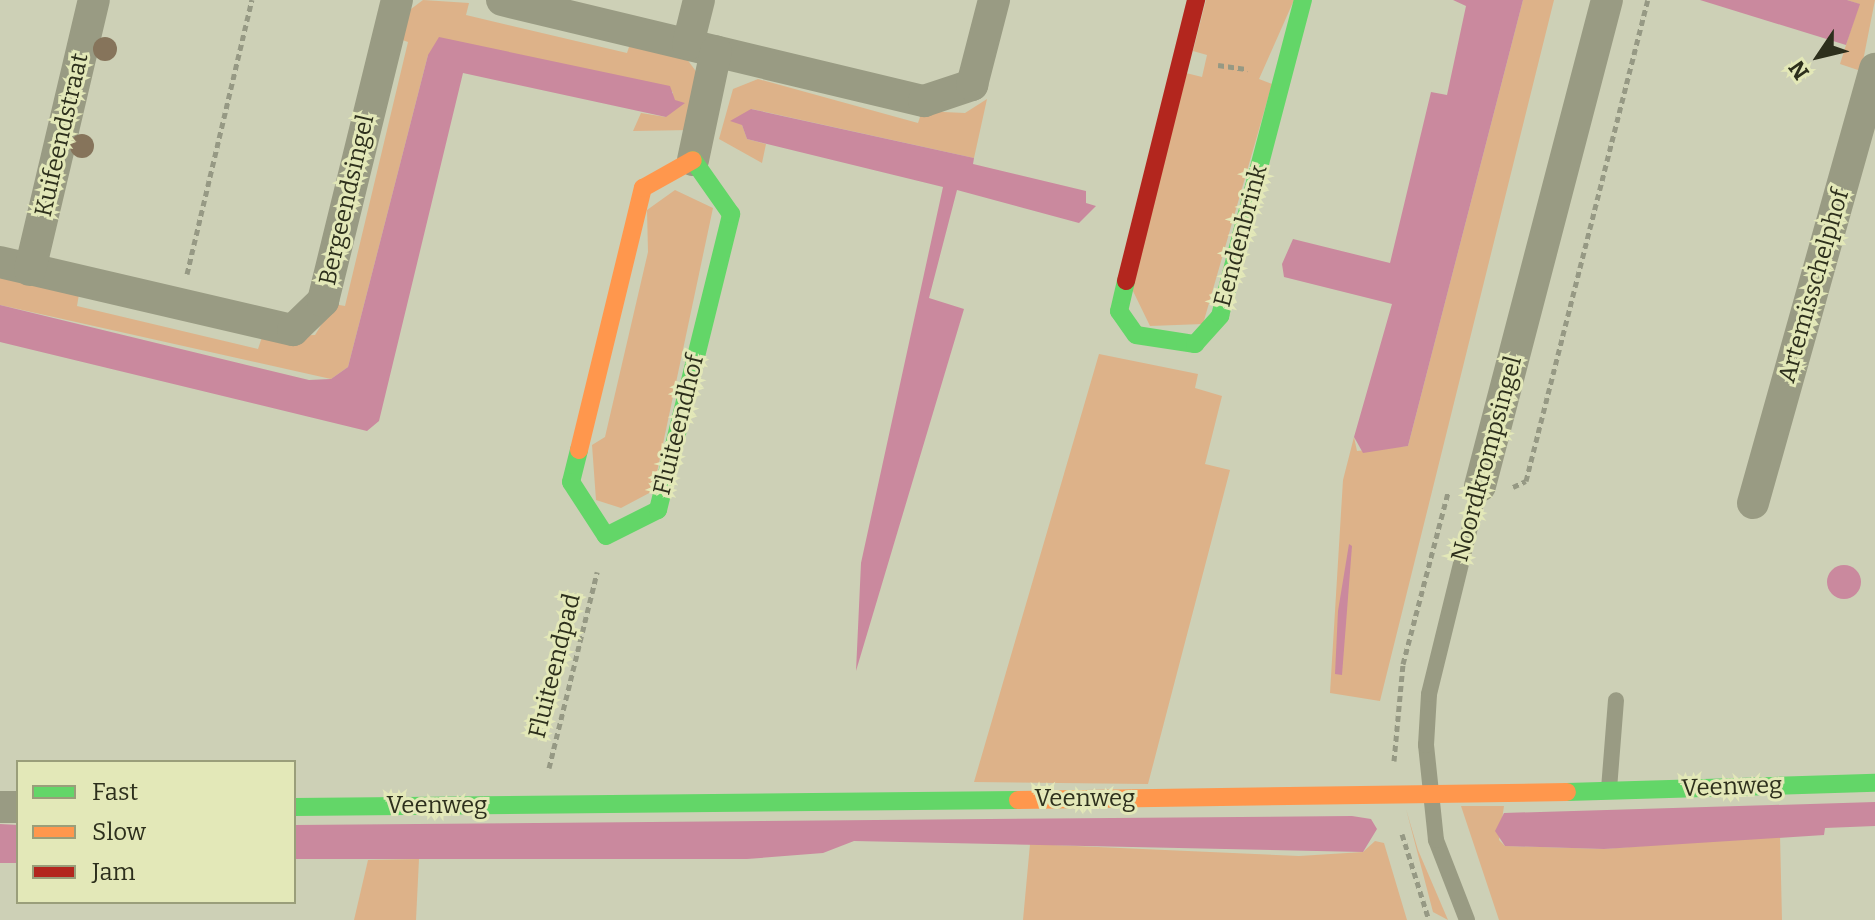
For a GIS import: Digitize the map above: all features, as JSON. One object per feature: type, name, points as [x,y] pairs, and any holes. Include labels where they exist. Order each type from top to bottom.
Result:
[{"type":"street","name":"Kuifeendstraat","points":[[15,266],[94,0]]},
{"type":"street","name":"Bergeendsingel","points":[[15,266],[293,330],[323,301],[397,0]]},
{"type":"street","points":[[502,0],[924,101],[972,85],[994,0]]},
{"type":"street","points":[[606,536],[571,482],[643,188],[693,160],[702,48],[699,0]]},
{"type":"street","name":"Eendenbrink","points":[[1196,0],[1119,311],[1136,335],[1178,347],[1195,344],[1220,316],[1303,0]]},
{"type":"street","name":"Noordkrompsingel","points":[[1480,486],[1607,0]]},
{"type":"street","name":"Artemisschelphof","points":[[1753,503],[1875,69]]},
{"type":"street","name":"Fluiteendhof","points":[[606,536],[658,510],[731,214],[693,160]]},
{"type":"street","name":"Veenweg","points":[[296,807],[1395,797],[1875,783]]},
{"type":"lane","name":"Noordkrompsingel","points":[[1467,920],[1427,796],[1429,694],[1480,486]]},
{"type":"lane","points":[[1609,790],[1616,700]]},
{"type":"path","points":[[179,306],[252,0]]},
{"type":"path","points":[[1480,486],[1504,491],[1526,481],[1648,0]]},
{"type":"path","points":[[1181,60],[1284,74]]},
{"type":"path","name":"Fluiteendpad","points":[[539,805],[606,536]]},
{"type":"path","points":[[1395,797],[1429,920]]},
{"type":"shaded area","points":[[423,0],[469,3],[466,15],[627,53],[631,41],[686,58],[698,74],[690,130],[633,131],[641,113],[666,117],[673,92],[428,55],[348,367],[331,379],[0,305],[0,275],[79,294],[77,306],[258,349],[262,337],[315,335],[334,304],[345,306],[408,42],[397,38],[407,12]]},
{"type":"shaded area","points":[[1206,0],[1294,0],[1259,79],[1272,84],[1203,324],[1150,326],[1131,287],[1186,73],[1202,77],[1207,55],[1193,51]]},
{"type":"shaded area","points":[[1453,0],[1523,0],[1408,446],[1363,453],[1354,437],[1392,304],[1284,277],[1282,264],[1293,239],[1390,263],[1431,92],[1447,95],[1466,6]]},
{"type":"shaded area","points":[[1523,0],[1554,0],[1380,701],[1330,693],[1343,480],[1354,437],[1357,451],[1408,446]]},
{"type":"shaded area","points":[[1700,0],[1847,0],[1860,4],[1846,45]]},
{"type":"shaded area","points":[[1847,0],[1875,0],[1861,71],[1840,64],[1859,4]]},
{"type":"shaded area","points":[[439,37],[670,86],[675,100],[685,103],[666,117],[463,73],[379,421],[367,431],[0,342],[0,305],[309,380],[331,379],[348,367],[428,55]]},
{"type":"shaded area","points":[[758,79],[918,123],[922,111],[965,113],[987,99],[974,158],[752,109],[742,125],[747,139],[766,144],[762,163],[719,139],[733,89]]},
{"type":"shaded area","points":[[751,109],[974,158],[973,164],[1086,191],[1086,203],[1096,206],[1079,223],[957,190],[929,298],[964,309],[856,671],[861,563],[943,187],[747,139],[742,125],[730,121]]},
{"type":"shaded area","points":[[675,190],[713,208],[653,491],[621,508],[596,500],[592,445],[605,437],[648,252],[647,210]]},
{"type":"shaded area","points":[[1099,354],[1198,374],[1195,388],[1222,396],[1205,464],[1230,470],[1148,784],[974,782]]},
{"type":"shaded area","points":[[1349,544],[1352,546],[1342,675],[1335,674],[1338,611]]},
{"type":"shaded area","points":[[1844,565],[1856,570],[1861,582],[1856,594],[1844,599],[1832,594],[1827,582],[1832,570]]},
{"type":"shaded area","points":[[1875,802],[1875,826],[1825,828],[1824,835],[1604,849],[1505,846],[1495,831],[1504,813]]},
{"type":"shaded area","points":[[1461,806],[1504,806],[1499,840],[1505,846],[1604,849],[1780,835],[1782,920],[1499,920]]},
{"type":"shaded area","points":[[1406,809],[1418,850],[1448,920],[1433,912]]},
{"type":"shaded area","points":[[1352,816],[1371,819],[1377,829],[1363,852],[854,841],[823,853],[747,859],[296,859],[296,825]]},
{"type":"shaded area","points":[[0,824],[16,825],[16,863],[0,863]]},
{"type":"shaded area","points":[[1375,841],[1384,843],[1407,920],[1023,920],[1030,844],[1299,856],[1363,852]]},
{"type":"shaded area","points":[[419,859],[416,920],[354,920],[368,860]]},
{"type":"traffic: fast","points":[[1126,281],[1119,311],[1136,335],[1195,344],[1220,316],[1303,0]]},
{"type":"traffic: fast","points":[[579,450],[571,482],[606,536],[658,510],[731,214],[693,160]]},
{"type":"traffic: fast","points":[[1567,792],[1875,783]]},
{"type":"traffic: fast","points":[[296,807],[1018,800]]},
{"type":"traffic: slow","points":[[579,450],[643,188],[693,160]]},
{"type":"traffic: slow","points":[[1018,800],[1567,792]]},
{"type":"traffic: jam","points":[[1126,281],[1196,0]]}]
